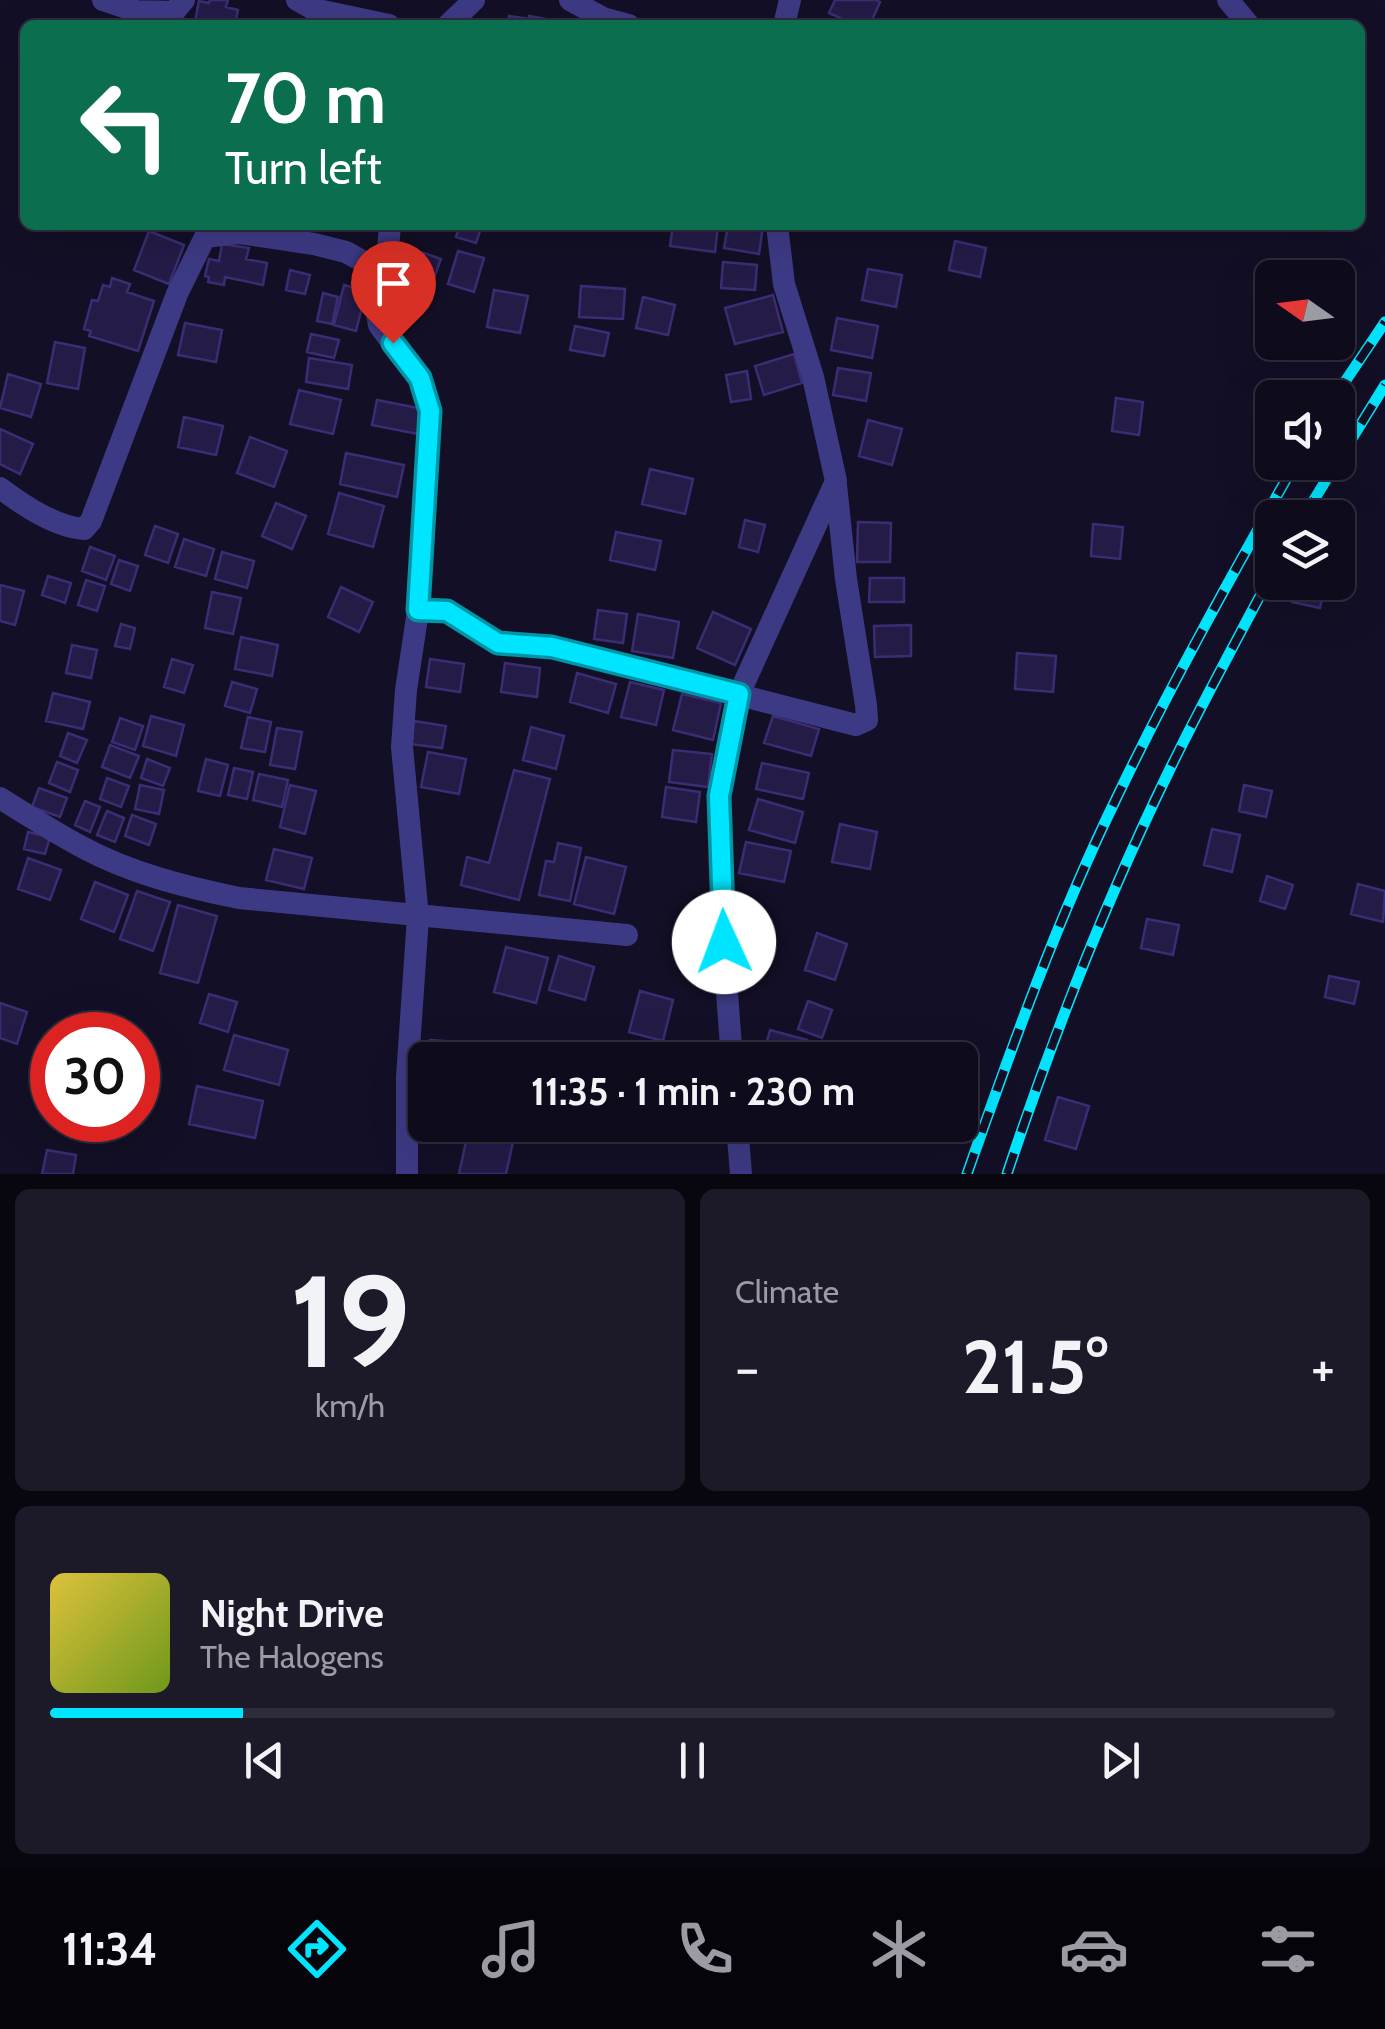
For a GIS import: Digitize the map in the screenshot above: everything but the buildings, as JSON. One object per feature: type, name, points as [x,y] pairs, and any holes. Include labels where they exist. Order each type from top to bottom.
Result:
[{"type":"street","points":[[103,0],[136,11],[174,12],[184,0]]},
{"type":"street","points":[[297,0],[312,9],[365,20]]},
{"type":"street","points":[[453,20],[474,0]]},
{"type":"street","points":[[570,0],[610,20]]},
{"type":"street","points":[[1228,0],[1245,20]]},
{"type":"street","points":[[390,230],[377,314],[379,325],[420,378],[430,411],[418,610],[402,747],[418,916],[407,1077],[406,1174]]},
{"type":"street","points":[[418,610],[447,611],[498,643],[552,647],[845,724],[867,720],[836,481],[813,377],[784,284],[778,230]]},
{"type":"street","points":[[0,488],[48,518],[84,529],[91,520],[177,294],[205,237],[239,233],[314,244],[346,252],[386,274]]},
{"type":"street","points":[[731,1042],[719,796],[739,694],[836,481]]},
{"type":"street","points":[[0,798],[84,848],[190,888],[239,898],[628,935]]},
{"type":"street","points":[[738,1142],[741,1174]]},
{"type":"railway","points":[[1346,380],[1385,322]]},
{"type":"railway","points":[[1355,434],[1385,385]]},
{"type":"railway","points":[[967,1174],[1036,984],[1095,845],[1181,671],[1286,480]]},
{"type":"railway","points":[[1314,500],[1326,480]]},
{"type":"railway","points":[[1007,1174],[1102,918],[1182,744],[1258,600]]},
{"type":"route","points":[[393,343],[420,378],[430,411],[418,610],[447,611],[498,643],[552,647],[739,694],[719,796],[724,942]]}]
